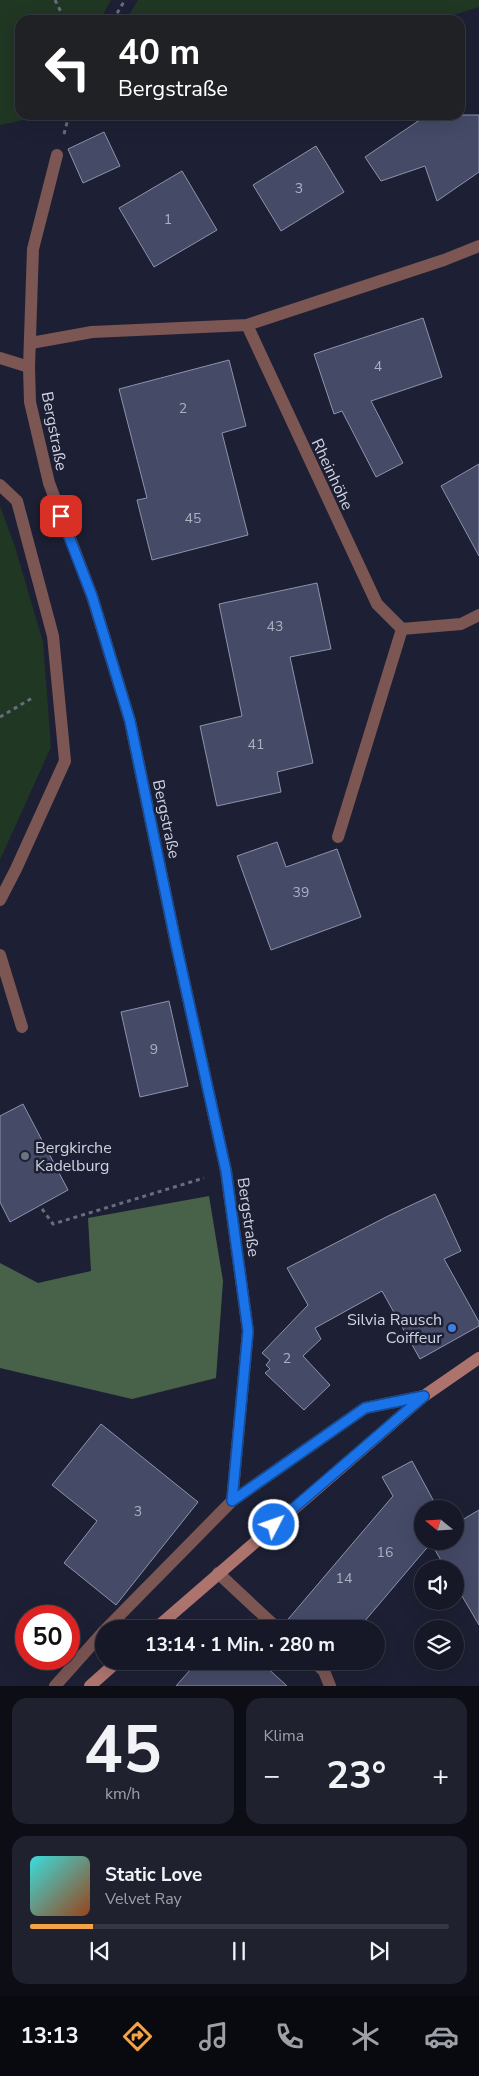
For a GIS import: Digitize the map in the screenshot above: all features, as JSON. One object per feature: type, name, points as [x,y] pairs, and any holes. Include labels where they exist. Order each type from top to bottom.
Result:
[{"type":"main road","points":[[165,1620],[424,1396],[479,1358]]},
{"type":"main road","points":[[90,1686],[108,1670]]},
{"type":"street","name":"Bergstraße","points":[[58,155],[34,249],[29,367],[30,402],[49,484],[92,596],[130,721],[176,944],[226,1171],[248,1331],[232,1501]]},
{"type":"street","points":[[31,343],[92,332],[247,325],[444,260],[479,246]]},
{"type":"street","name":"Rheinhöhe","points":[[247,325],[366,584],[377,604],[402,629]]},
{"type":"street","points":[[0,358],[29,367]]},
{"type":"street","points":[[0,485],[17,501],[53,636],[65,761],[0,900]]},
{"type":"street","points":[[338,837],[402,629],[461,624],[479,615]]},
{"type":"street","points":[[0,955],[22,1027]]},
{"type":"street","points":[[115,1620],[232,1501],[365,1408],[424,1396]]},
{"type":"street","points":[[218,1573],[268,1620]]},
{"type":"street","points":[[55,1686],[95,1641]]},
{"type":"street","points":[[323,1670],[330,1686]]},
{"type":"path","points":[[55,0],[62,15]]},
{"type":"path","points":[[115,15],[125,0]]},
{"type":"path","points":[[0,717],[58,683]]},
{"type":"path","points":[[42,1209],[53,1224],[226,1171]]},
{"type":"green space","points":[[0,0],[111,0],[103,15],[15,15],[15,120],[24,120],[0,125]]},
{"type":"green space","points":[[138,0],[479,0],[479,7],[453,15],[129,15]]},
{"type":"green space","points":[[0,506],[15,547],[43,642],[51,747],[0,860]]},
{"type":"green space","points":[[209,1196],[223,1281],[216,1378],[132,1399],[0,1368],[0,1263],[38,1283],[91,1271],[88,1218]]},
{"type":"building","points":[[465,115],[479,115],[479,172],[437,201],[425,166],[381,181],[365,157],[420,120],[465,120]]},
{"type":"building","points":[[104,132],[120,166],[83,183],[68,149]]},
{"type":"building","points":[[316,146],[344,192],[281,231],[253,185]]},
{"type":"building","points":[[182,171],[217,230],[154,267],[119,208]]},
{"type":"building","points":[[423,318],[442,377],[371,401],[403,463],[376,477],[342,411],[334,414],[314,354]]},
{"type":"building","points":[[229,360],[246,426],[222,433],[248,535],[152,560],[137,500],[147,498],[119,389]]},
{"type":"building","points":[[479,464],[479,556],[441,486]]},
{"type":"building","points":[[317,583],[331,649],[290,657],[313,763],[277,772],[281,792],[217,806],[200,726],[242,716],[219,604]]},
{"type":"building","points":[[277,842],[286,867],[337,849],[361,917],[271,950],[237,856]]},
{"type":"building","points":[[169,1001],[188,1086],[140,1097],[121,1012]]},
{"type":"building","name":"Bergkirche Kadelburg","points":[[23,1104],[68,1190],[10,1222],[0,1202],[0,1116]]},
{"type":"building","points":[[435,1194],[461,1251],[444,1259],[479,1322],[479,1326],[420,1359],[382,1291],[315,1328],[321,1339],[303,1356],[330,1385],[304,1410],[265,1373],[270,1369],[266,1365],[270,1360],[262,1353],[308,1305],[287,1268]]},
{"type":"building","points":[[101,1424],[198,1502],[116,1605],[64,1563],[97,1521],[52,1485]]},
{"type":"building","points":[[412,1461],[433,1500],[414,1500],[414,1550],[425,1550],[417,1560],[414,1560],[414,1563],[366,1620],[287,1620],[393,1496],[382,1477]]},
{"type":"building","points":[[479,1510],[479,1625],[464,1599],[464,1560],[441,1560],[435,1550],[464,1550],[464,1519]]},
{"type":"building","points":[[190,1670],[270,1670],[287,1686],[176,1686]]},
{"type":"place","name":"Bergkirche Kadelburg","points":[[25,1156]]},
{"type":"place","name":"Silvia Rausch Coiffeur","points":[[452,1328]]},
{"type":"route","points":[[61,516],[92,596],[130,721],[176,944],[226,1171],[248,1331],[232,1501],[365,1408],[424,1396],[274,1525]]}]
